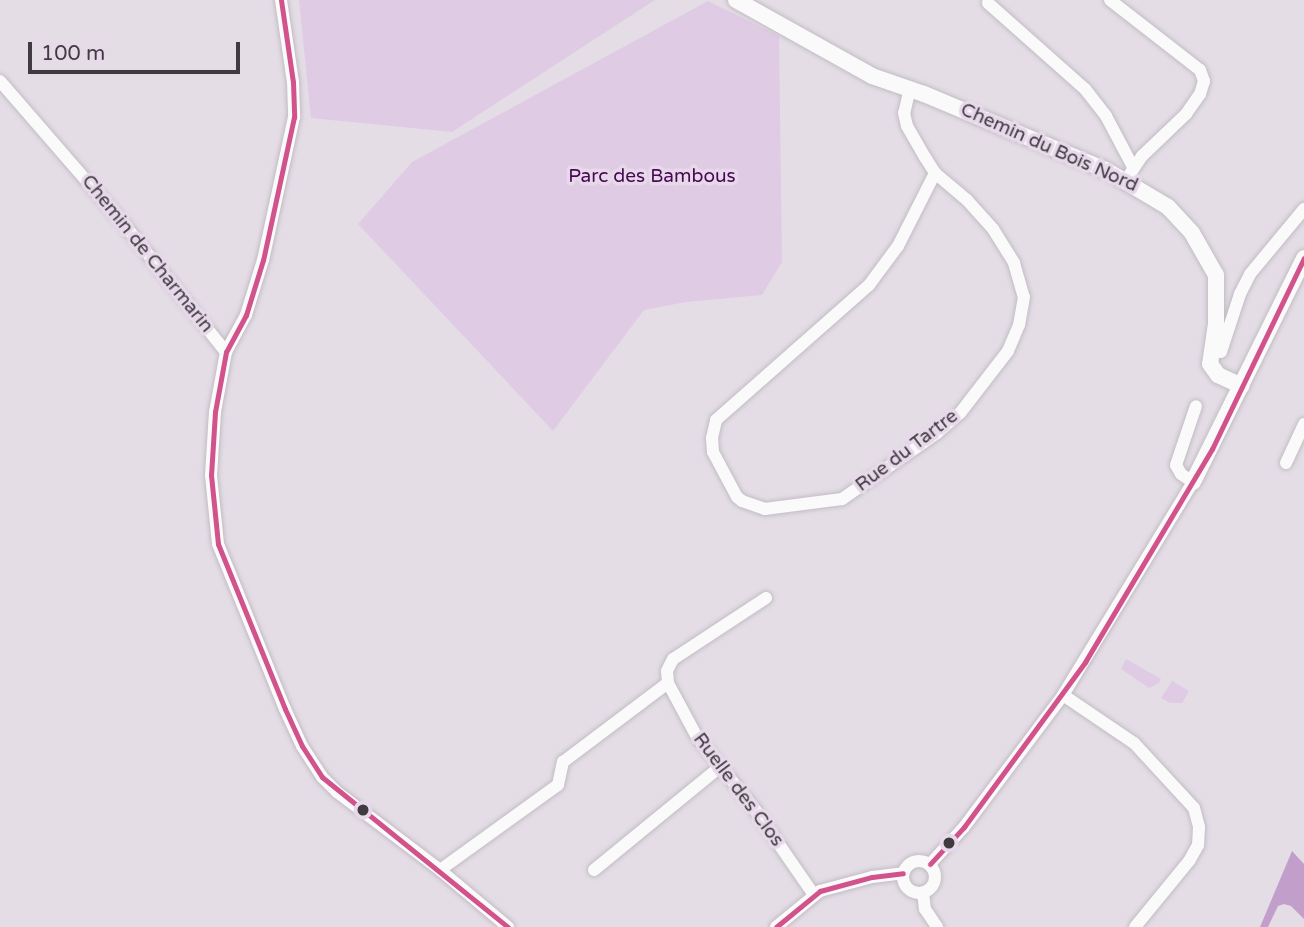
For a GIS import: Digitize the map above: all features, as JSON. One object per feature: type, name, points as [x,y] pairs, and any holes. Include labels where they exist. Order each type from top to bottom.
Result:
[{"type":"street","points":[[226,352],[246,314],[263,260],[294,117],[293,82],[281,0]]},
{"type":"street","name":"Chemin du Bois Nord","points":[[736,0],[872,76],[910,88],[1129,173],[1168,207],[1200,246],[1216,275],[1216,324],[1210,364],[1218,375],[1242,386]]},
{"type":"street","points":[[988,3],[1085,89],[1106,116],[1129,173],[1186,114],[1200,94],[1204,81],[1200,70],[1110,0]]},
{"type":"street","name":"Chemin de Charmarin","points":[[0,81],[123,223],[226,352],[215,412],[211,475],[214,525],[225,563],[285,709],[322,777],[348,802],[440,870],[508,927]]},
{"type":"street","name":"Rue du Tartre","points":[[910,88],[904,113],[907,126],[935,173],[967,200],[993,229],[1014,263],[1024,297],[1019,325],[1005,358],[960,413],[937,433],[842,499],[765,509],[742,501],[737,497],[713,452],[712,438],[716,420],[869,285],[898,246],[935,173]]},
{"type":"street","points":[[1221,352],[1240,293],[1251,274],[1304,209]]},
{"type":"street","points":[[930,864],[964,827],[1063,695],[1193,482],[1300,278],[1304,258]]},
{"type":"street","points":[[1193,482],[1181,474],[1176,465],[1196,406]]},
{"type":"street","points":[[1286,463],[1304,424]]},
{"type":"street","points":[[440,870],[558,785],[563,762],[668,682],[667,671],[673,659],[766,598]]},
{"type":"street","name":"Ruelle des Clos","points":[[668,682],[697,737],[721,765],[814,895]]},
{"type":"street","points":[[1063,695],[1134,743],[1194,808],[1199,827],[1198,845],[1136,927]]},
{"type":"street","points":[[594,870],[721,765]]},
{"type":"street","points":[[776,927],[814,895],[832,886],[903,873],[914,862],[930,864]]},
{"type":"street","points":[[903,873],[907,888],[923,893],[931,889],[936,879],[930,864]]},
{"type":"street","points":[[923,893],[925,909],[937,927]]},
{"type":"green space","points":[[299,0],[655,0],[452,132],[311,118]]},
{"type":"green space","name":"Parc des Bambous","points":[[708,1],[779,36],[782,262],[762,295],[686,302],[644,310],[553,431],[358,224],[412,162]]},
{"type":"green space","points":[[1126,659],[1161,679],[1159,683],[1149,688],[1121,669]]},
{"type":"green space","points":[[1172,681],[1189,691],[1182,703],[1170,703],[1161,698]]},
{"type":"shaded area","points":[[1292,851],[1304,864],[1304,919],[1291,906],[1284,904],[1278,906],[1268,927],[1260,927]]},
{"type":"transit line","points":[[281,0],[293,82],[294,117],[263,260],[246,315],[226,352],[215,412],[211,475],[218,544],[285,709],[302,746],[322,777],[508,927]]},
{"type":"transit line","points":[[930,864],[964,827],[1085,662],[1212,449],[1304,258]]},
{"type":"transit line","points":[[776,927],[820,891],[872,877],[903,873]]}]
